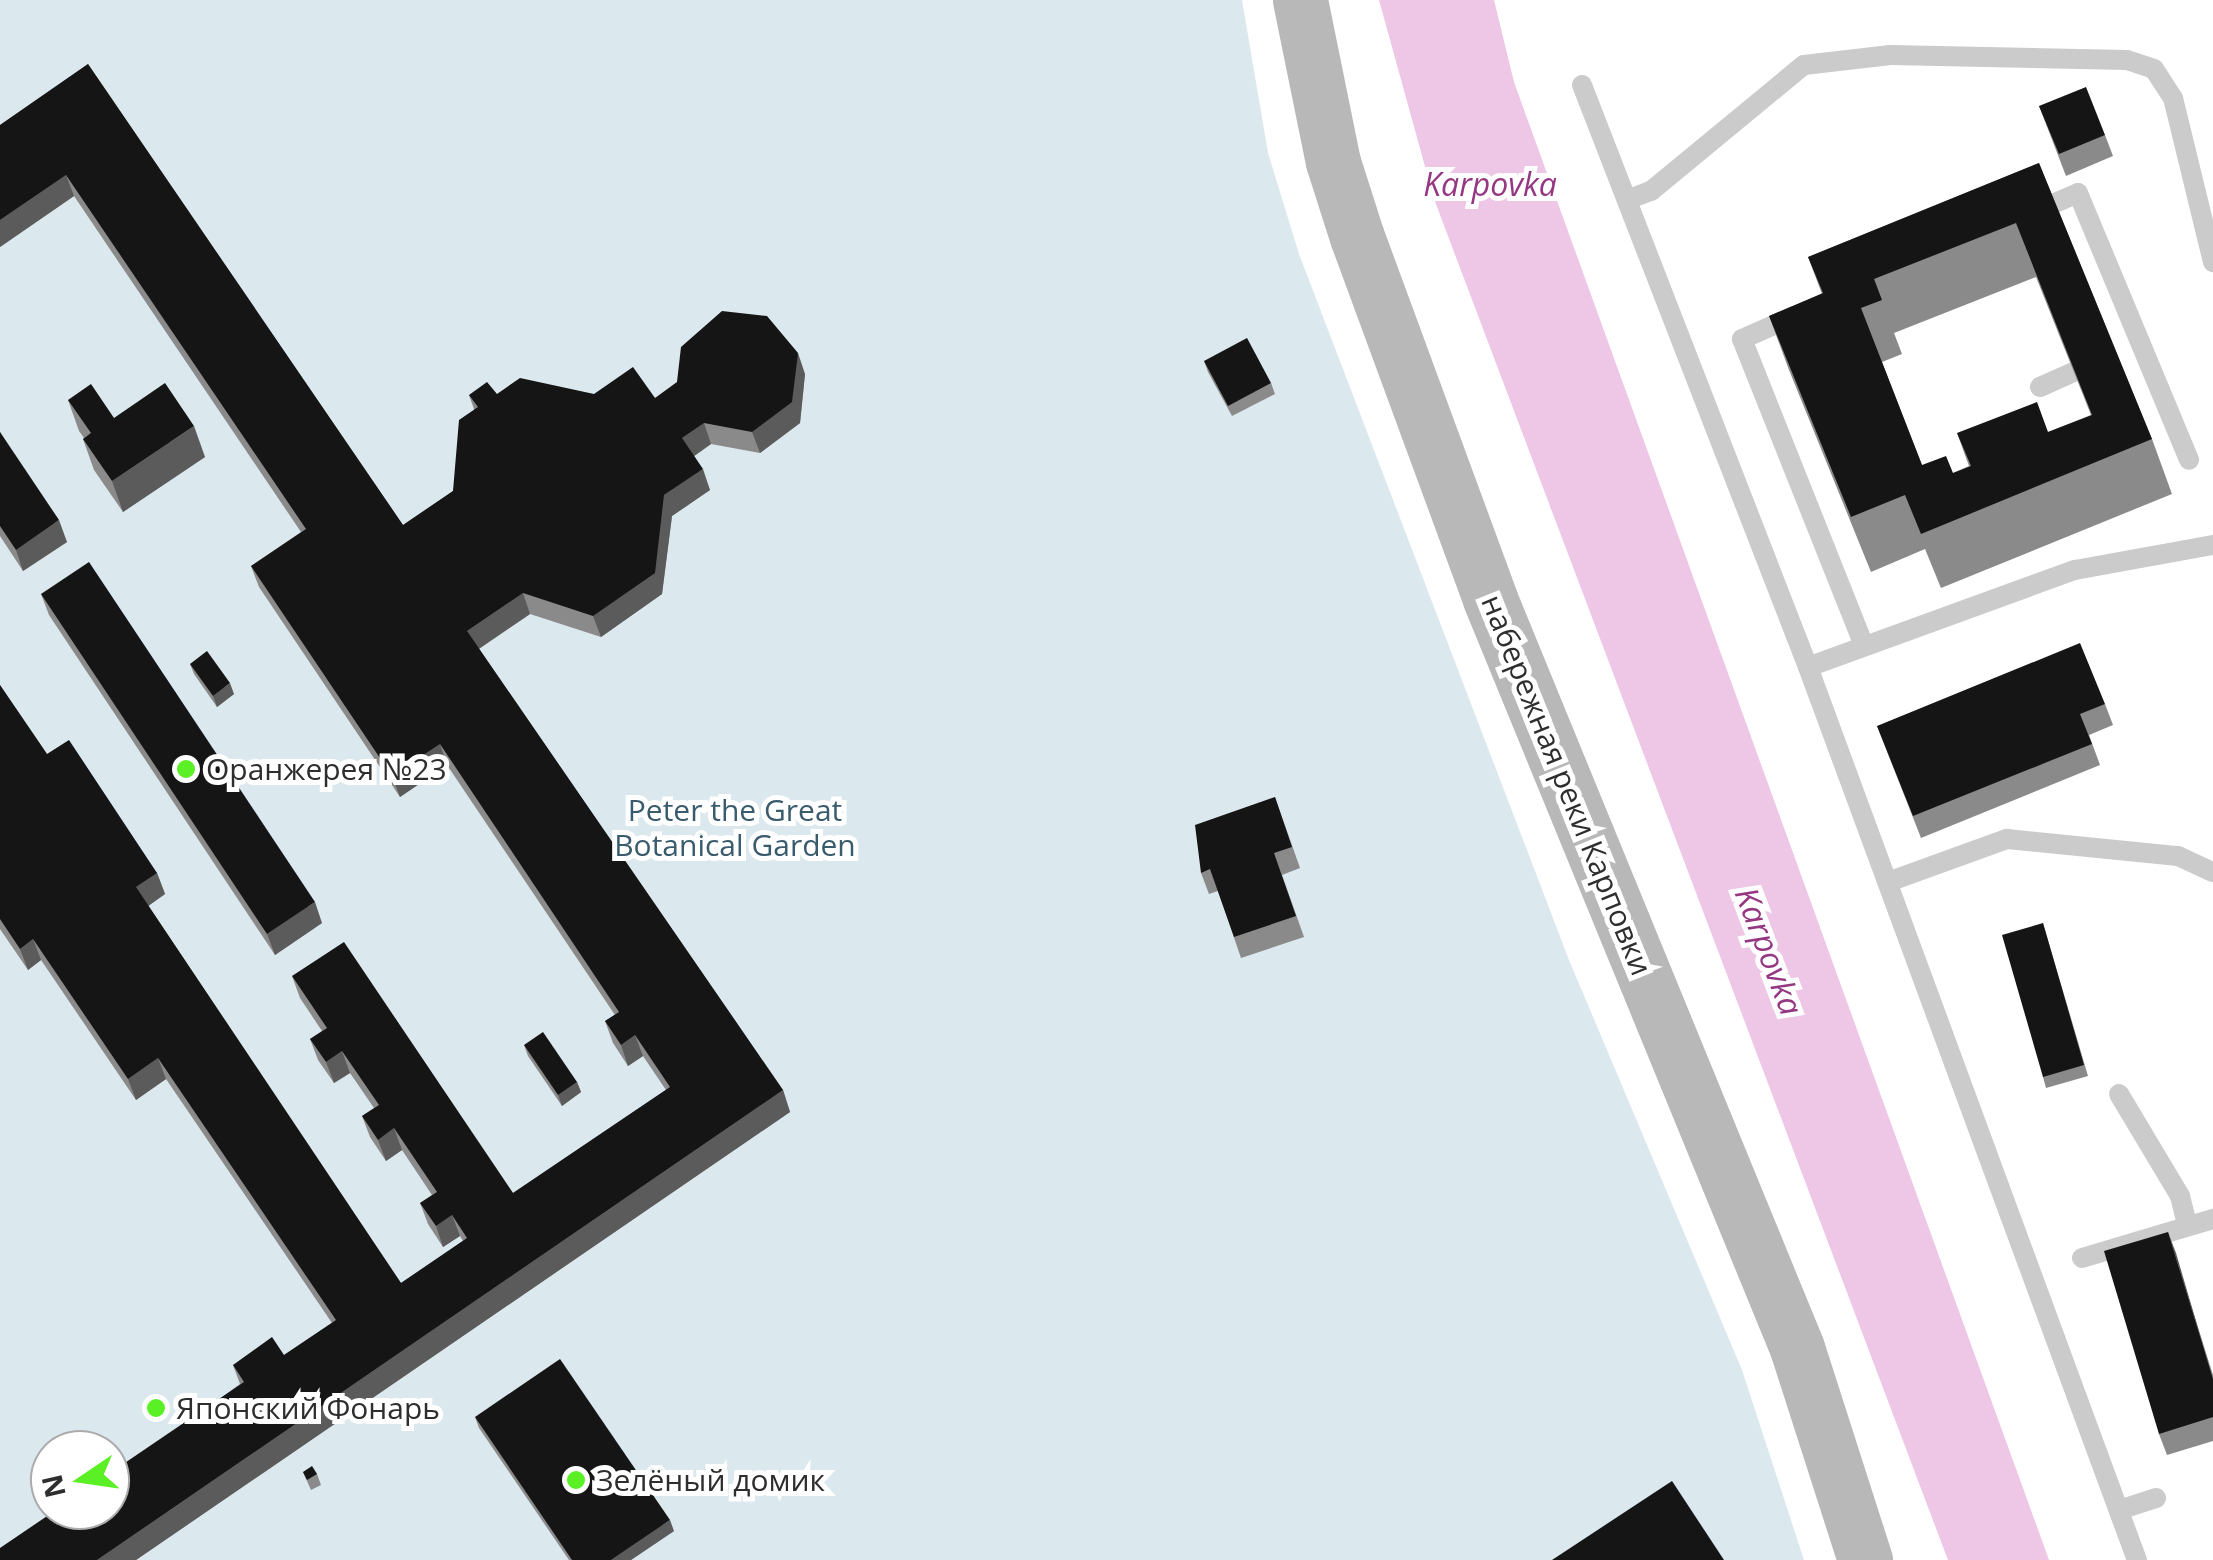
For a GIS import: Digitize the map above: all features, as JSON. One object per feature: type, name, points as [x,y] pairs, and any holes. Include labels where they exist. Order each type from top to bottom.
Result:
[{"type":"street","name":"набережная реки Карповки","points":[[1300,0],[1333,162],[1357,237],[1490,599],[1798,1348],[1865,1560]]},
{"type":"lane","points":[[1627,200],[1650,191],[1804,65],[1890,55],[2128,60],[2154,69],[2173,98],[2213,262]]},
{"type":"lane","points":[[1582,85],[1808,667],[2137,1560]]},
{"type":"lane","points":[[2007,224],[2078,193],[2188,460]]},
{"type":"lane","points":[[1812,308],[1742,338],[1864,646]]},
{"type":"lane","points":[[2116,355],[2140,344]]},
{"type":"lane","points":[[2040,387],[2074,372]]},
{"type":"lane","points":[[1808,667],[2075,570],[2213,546]]},
{"type":"lane","points":[[1888,882],[2007,839],[2178,856],[2213,872]]},
{"type":"lane","points":[[2118,1094],[2180,1196],[2187,1224]]},
{"type":"lane","points":[[2082,1258],[2213,1219]]},
{"type":"lane","points":[[2119,1510],[2156,1498]]},
{"type":"green space","name":"Peter the Great Botanical Garden","points":[[0,0],[1242,0],[1268,153],[1299,254],[1569,960],[1742,1370],[1804,1560],[0,1560]]},
{"type":"water","name":"Karpovka","points":[[1379,0],[1494,0],[1514,82],[2049,1560],[1948,1560],[1434,199]]},
{"type":"building","points":[[88,64],[403,525],[453,491],[459,420],[478,407],[469,395],[487,382],[497,394],[520,378],[594,394],[633,367],[655,398],[677,382],[681,347],[722,311],[767,316],[798,353],[792,402],[752,432],[704,423],[682,438],[703,469],[664,495],[655,573],[593,616],[523,593],[467,631],[783,1090],[97,1560],[0,1560],[0,1548],[30,1528],[130,1530],[130,1459],[244,1382],[233,1365],[272,1337],[284,1355],[336,1320],[158,1058],[128,1079],[33,939],[20,949],[0,919],[0,685],[47,754],[69,740],[157,873],[136,887],[401,1283],[467,1238],[452,1215],[436,1226],[420,1203],[437,1192],[394,1128],[378,1140],[362,1116],[379,1105],[342,1051],[326,1062],[310,1039],[327,1028],[292,976],[344,942],[513,1193],[670,1087],[635,1035],[621,1045],[605,1021],[619,1012],[440,744],[392,776],[251,566],[306,529],[66,175],[0,220],[0,125]]},
{"type":"building","points":[[2086,87],[2105,135],[2059,154],[2039,106]]},
{"type":"building","points":[[2039,163],[2152,439],[1921,534],[1905,495],[1851,517],[1769,316],[1823,293],[1808,257]],"holes":[[[2016,223],[2092,415],[2048,432],[2037,402],[1957,433],[1971,466],[1953,473],[1946,456],[1922,465],[1861,308],[1882,300],[1874,279]]]},
{"type":"building","points":[[1247,338],[1271,383],[1228,406],[1204,361]]},
{"type":"building","points":[[165,383],[194,426],[112,481],[83,439],[91,433],[68,400],[91,384],[114,418]]},
{"type":"building","points":[[0,432],[59,520],[16,550],[0,526]]},
{"type":"building","name":"Оранжерея №23","points":[[89,562],[315,902],[267,934],[41,594]]},
{"type":"building","points":[[2080,643],[2105,704],[2080,714],[2092,744],[1913,816],[1877,726]]},
{"type":"building","points":[[207,651],[230,683],[213,696],[190,664]]},
{"type":"building","points":[[1275,797],[1292,847],[1274,853],[1296,916],[1234,937],[1210,869],[1201,873],[1195,825]]},
{"type":"building","points":[[2043,923],[2084,1065],[2043,1077],[2002,935]]},
{"type":"building","points":[[543,1032],[577,1082],[558,1095],[524,1045]]},
{"type":"building","points":[[2168,1232],[2213,1379],[2213,1417],[2159,1434],[2104,1251]]},
{"type":"building","name":"Зелёный домик","points":[[560,1359],[670,1520],[611,1560],[572,1560],[475,1417]]},
{"type":"building","points":[[312,1466],[317,1474],[307,1480],[303,1472]]},
{"type":"building","points":[[1672,1481],[1724,1560],[1552,1560]]},
{"type":"place","name":"Оранжерея №23","points":[[186,769]]},
{"type":"place","name":"Японский Фонарь","points":[[156,1408]]},
{"type":"place","name":"Зелёный домик","points":[[576,1480]]}]
